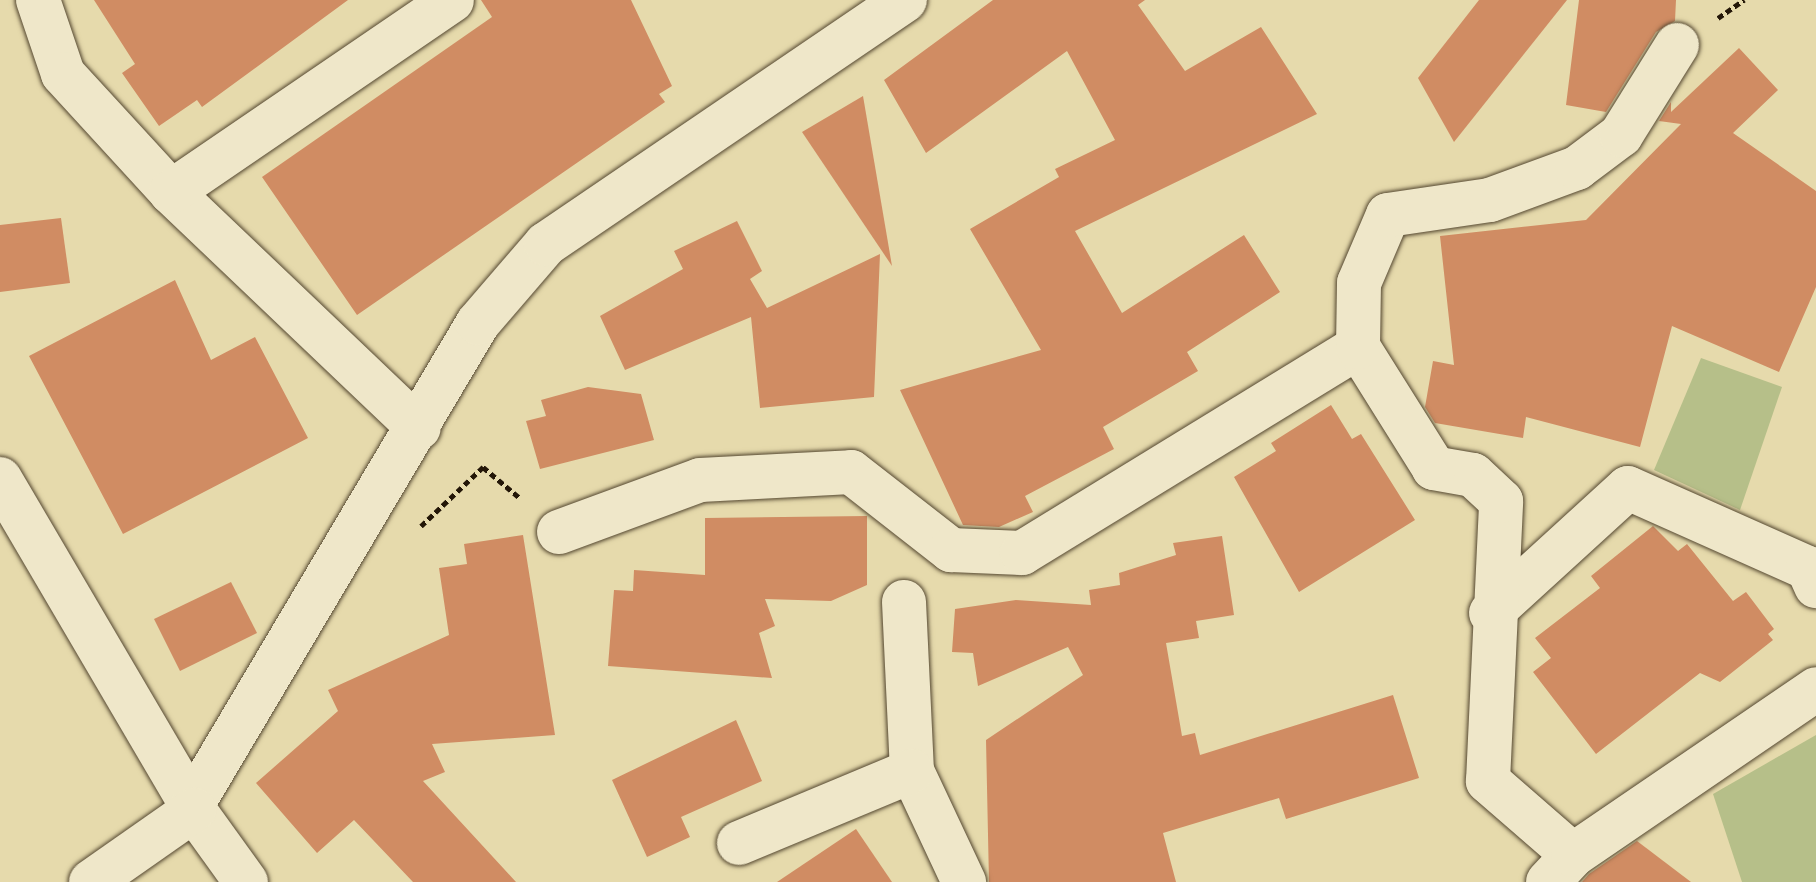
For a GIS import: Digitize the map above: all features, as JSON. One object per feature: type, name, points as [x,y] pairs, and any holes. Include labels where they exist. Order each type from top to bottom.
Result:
[{"type":"street","points":[[38,0],[63,74],[171,192],[419,428]]},
{"type":"street","points":[[171,192],[452,0]]},
{"type":"street","points":[[91,882],[193,807],[361,528],[478,323],[546,244],[905,0]]},
{"type":"street","points":[[1677,45],[1621,135],[1577,168],[1490,200],[1388,215],[1359,283],[1358,347],[1434,468],[1473,475],[1501,501],[1491,613],[1488,781],[1561,869],[1816,689]]},
{"type":"street","points":[[559,532],[700,480],[851,472],[951,550],[1022,553],[1358,347]]},
{"type":"street","points":[[0,479],[193,807],[246,882]]},
{"type":"street","points":[[1491,613],[1628,488],[1808,568],[1816,586]]},
{"type":"street","points":[[904,602],[912,771],[964,882]]},
{"type":"street","points":[[739,843],[912,771]]},
{"type":"path","points":[[361,528],[395,551],[483,467],[559,532]]},
{"type":"green space","points":[[1701,358],[1782,387],[1740,510],[1654,470]]},
{"type":"green space","points":[[1816,735],[1816,882],[1742,882],[1713,794]]},
{"type":"building","points":[[94,0],[348,0],[202,107],[197,100],[159,126],[122,73],[135,64]]},
{"type":"building","points":[[481,0],[631,0],[672,86],[659,94],[665,102],[357,315],[262,177],[492,17]]},
{"type":"building","points":[[993,0],[1145,0],[1138,5],[1185,71],[1261,27],[1317,114],[1075,231],[1122,313],[1244,235],[1280,292],[1187,352],[1198,371],[1103,427],[1114,449],[1025,496],[1033,512],[999,527],[963,525],[900,390],[1041,350],[970,229],[1059,177],[1055,169],[1115,140],[1067,51],[926,153],[884,80]]},
{"type":"building","points":[[1479,0],[1567,0],[1454,142],[1418,78]]},
{"type":"building","points":[[1579,0],[1676,0],[1675,21],[1656,32],[1606,112],[1566,105]]},
{"type":"building","points":[[1739,48],[1778,90],[1733,133],[1816,191],[1816,287],[1779,372],[1672,326],[1640,447],[1526,417],[1523,438],[1435,423],[1425,407],[1433,361],[1454,365],[1440,236],[1586,220],[1681,124],[1659,121],[1671,102],[1671,112]]},
{"type":"building","points":[[863,96],[892,266],[802,132]]},
{"type":"building","points":[[61,218],[70,283],[0,292],[0,225]]},
{"type":"building","points":[[737,221],[762,271],[750,279],[767,308],[880,254],[874,397],[760,408],[751,317],[625,370],[600,316],[683,269],[674,251]]},
{"type":"building","points":[[175,280],[211,360],[255,337],[308,438],[123,534],[29,356]]},
{"type":"building","points":[[588,387],[641,394],[654,440],[540,469],[526,421],[546,416],[541,400]]},
{"type":"building","points":[[1331,405],[1352,439],[1361,434],[1415,520],[1299,592],[1234,477],[1276,451],[1271,443]]},
{"type":"building","points":[[867,516],[867,585],[831,601],[765,599],[775,626],[759,633],[772,678],[608,666],[614,590],[633,591],[634,570],[705,575],[705,518]]},
{"type":"building","points":[[1653,526],[1678,551],[1687,544],[1733,601],[1746,592],[1774,629],[1768,634],[1773,640],[1720,682],[1700,673],[1596,754],[1533,672],[1551,658],[1535,638],[1600,588],[1591,576]]},
{"type":"building","points":[[523,535],[555,735],[432,744],[445,772],[423,781],[516,882],[413,882],[354,820],[317,853],[256,783],[338,711],[328,690],[449,635],[439,568],[467,564],[464,544]]},
{"type":"building","points":[[1222,536],[1234,615],[1196,621],[1199,638],[1166,643],[1182,736],[1195,733],[1200,755],[1393,695],[1419,778],[1286,819],[1279,798],[1163,833],[1176,882],[989,882],[986,740],[1083,675],[1068,647],[978,686],[973,653],[952,652],[955,609],[1016,600],[1091,605],[1089,590],[1120,585],[1119,573],[1176,555],[1173,543]]},
{"type":"building","points":[[231,582],[257,633],[180,671],[154,619]]},
{"type":"building","points":[[736,720],[762,781],[681,817],[690,837],[647,857],[612,780]]},
{"type":"building","points":[[856,829],[892,882],[777,882]]},
{"type":"building","points":[[1637,841],[1691,882],[1582,882],[1589,874]]}]
